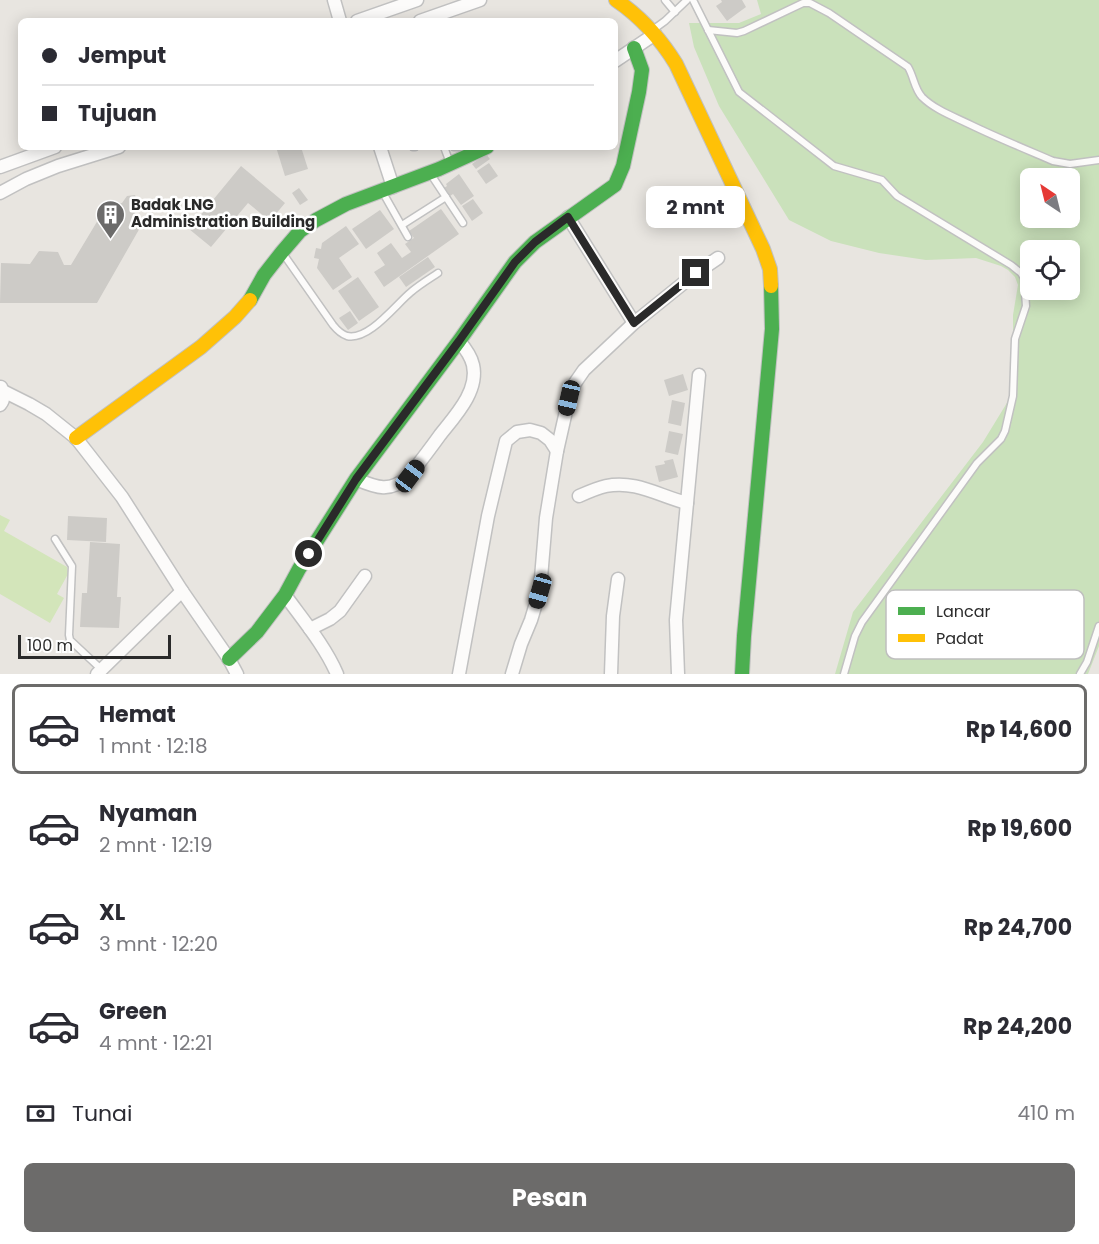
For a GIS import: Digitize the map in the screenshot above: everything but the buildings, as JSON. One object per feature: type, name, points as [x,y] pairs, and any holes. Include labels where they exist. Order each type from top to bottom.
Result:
[{"type":"street","points":[[334,0],[339,18]]},
{"type":"street","points":[[366,18],[417,0]]},
{"type":"street","points":[[429,18],[480,0]]},
{"type":"street","points":[[619,1],[653,32],[676,64],[763,249],[770,269],[772,329],[742,674]]},
{"type":"street","points":[[618,59],[653,32]]},
{"type":"street","points":[[229,659],[256,632],[285,596],[299,569],[356,479],[515,262],[535,242],[615,185],[619,178],[639,92],[642,70],[634,48]]},
{"type":"street","points":[[0,167],[46,150]]},
{"type":"street","points":[[55,150],[58,166]]},
{"type":"street","points":[[0,193],[58,166],[109,150]]},
{"type":"street","points":[[381,150],[387,188]]},
{"type":"street","points":[[76,438],[201,346],[235,317],[251,299],[264,275],[300,231],[346,204],[430,173],[480,150]]},
{"type":"street","points":[[568,217],[634,323]]},
{"type":"street","points":[[512,674],[540,591],[546,518],[557,451],[569,398],[575,383],[584,370],[634,323],[718,258]]},
{"type":"street","points":[[356,479],[376,488],[387,488],[401,483],[410,476],[463,404],[472,386],[473,364],[459,341]]},
{"type":"street","points":[[678,674],[676,620],[699,375]]},
{"type":"street","points":[[2,388],[46,414],[76,438],[122,497],[237,674]]},
{"type":"street","points":[[0,405],[3,400],[2,388]]},
{"type":"street","points":[[459,674],[488,516],[506,441],[517,432],[530,430],[541,433],[550,440],[557,451]]},
{"type":"street","points":[[579,496],[605,486],[632,485],[687,503]]},
{"type":"street","points":[[310,629],[340,611],[365,576]]},
{"type":"street","points":[[611,674],[613,616],[618,579]]},
{"type":"street","points":[[99,672],[182,591]]},
{"type":"street","points":[[285,596],[310,629],[337,674]]},
{"type":"lane","points":[[665,0],[675,12]]},
{"type":"lane","points":[[653,32],[687,0]]},
{"type":"lane","points":[[693,0],[740,92],[838,168],[882,180],[897,196],[1011,265],[1024,278],[1026,306],[1015,339],[1013,396],[1005,432],[1001,439],[976,462],[862,622],[855,636],[844,674]]},
{"type":"lane","points":[[708,30],[737,33],[807,2],[829,13],[908,67],[924,99],[947,114],[1053,161],[1070,164],[1099,160]]},
{"type":"lane","points":[[445,150],[450,164]]},
{"type":"lane","points":[[430,173],[463,223]]},
{"type":"lane","points":[[387,188],[408,237]]},
{"type":"lane","points":[[402,225],[446,197]]},
{"type":"lane","points":[[282,252],[333,325],[340,333],[349,337],[359,336],[369,329],[387,316],[409,293],[438,273]]},
{"type":"lane","points":[[55,539],[72,566],[70,640],[99,672]]},
{"type":"lane","points":[[1080,674],[1087,662],[1099,626]]},
{"type":"green space","points":[[757,0],[1099,0],[1099,646],[1088,674],[835,674],[853,612],[983,442],[1013,393],[1013,315],[1018,285],[1015,277],[1008,270],[976,258],[926,260],[879,253],[831,241],[789,220],[719,106],[694,47],[689,23],[739,23],[761,14]]},
{"type":"green space","points":[[0,515],[10,520],[4,531],[67,567],[68,574],[57,594],[64,598],[50,623],[0,594]]},
{"type":"traffic: fast","points":[[229,659],[257,632],[285,595],[356,479],[515,262],[535,242],[615,185],[623,166],[639,92],[642,70],[634,48]]},
{"type":"traffic: fast","points":[[250,300],[264,275],[282,252],[300,231],[316,220],[346,204],[439,169],[480,150]]},
{"type":"traffic: fast","points":[[742,674],[772,329],[771,286]]},
{"type":"traffic: slow","points":[[616,0],[649,29],[676,64],[763,249],[770,269],[771,286]]},
{"type":"traffic: slow","points":[[76,438],[201,347],[235,317],[250,300]]},
{"type":"place","name":"Badak LNG Administration Building","points":[[110,240]]},
{"type":"route","points":[[309,554],[356,479],[515,262],[535,242],[568,217],[634,323],[696,273]]}]
